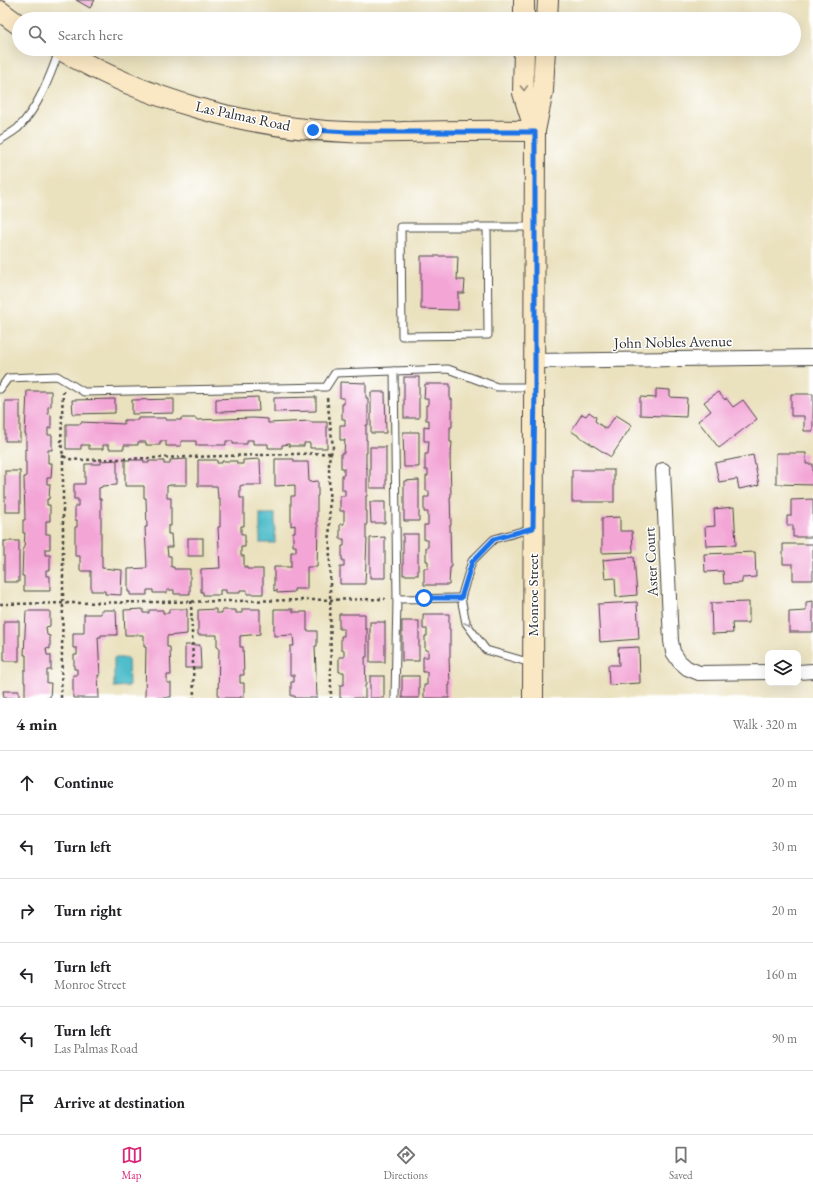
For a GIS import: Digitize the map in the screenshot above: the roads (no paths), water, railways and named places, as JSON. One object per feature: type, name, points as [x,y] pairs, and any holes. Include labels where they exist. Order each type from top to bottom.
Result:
[{"type":"main road","points":[[524,0],[524,12]]},
{"type":"main road","points":[[547,12],[548,0]]},
{"type":"main road","points":[[0,11],[12,20]]},
{"type":"main road","name":"Las Palmas Road","points":[[72,56],[105,73],[173,100],[222,114],[278,126],[348,132],[535,132]]},
{"type":"main road","name":"Monroe Street","points":[[524,56],[523,93],[535,132]]},
{"type":"main road","name":"Monroe Street","points":[[533,698],[535,132],[542,91],[544,56]]},
{"type":"street","name":"John Nobles Avenue","points":[[534,361],[813,357]]},
{"type":"street","name":"Aster Court","points":[[663,470],[671,641],[674,652],[679,661],[687,668],[699,673],[765,672]]},
{"type":"street","points":[[801,672],[813,672]]},
{"type":"lane","points":[[0,140],[18,128],[36,105],[50,78],[57,56]]},
{"type":"lane","points":[[488,227],[488,335],[402,336],[401,227],[488,227],[535,227]]},
{"type":"lane","points":[[0,389],[8,378],[57,376],[84,392],[326,387],[335,373],[448,368],[497,387],[535,387]]},
{"type":"lane","points":[[394,371],[396,599],[395,698]]},
{"type":"lane","points":[[533,528],[494,539],[472,562],[461,598],[466,623],[486,650],[533,663]]},
{"type":"lane","points":[[396,599],[461,598]]},
{"type":"water","points":[[260,514],[275,514],[275,543],[260,543]]},
{"type":"water","points":[[114,658],[128,658],[129,686],[114,687]]}]
